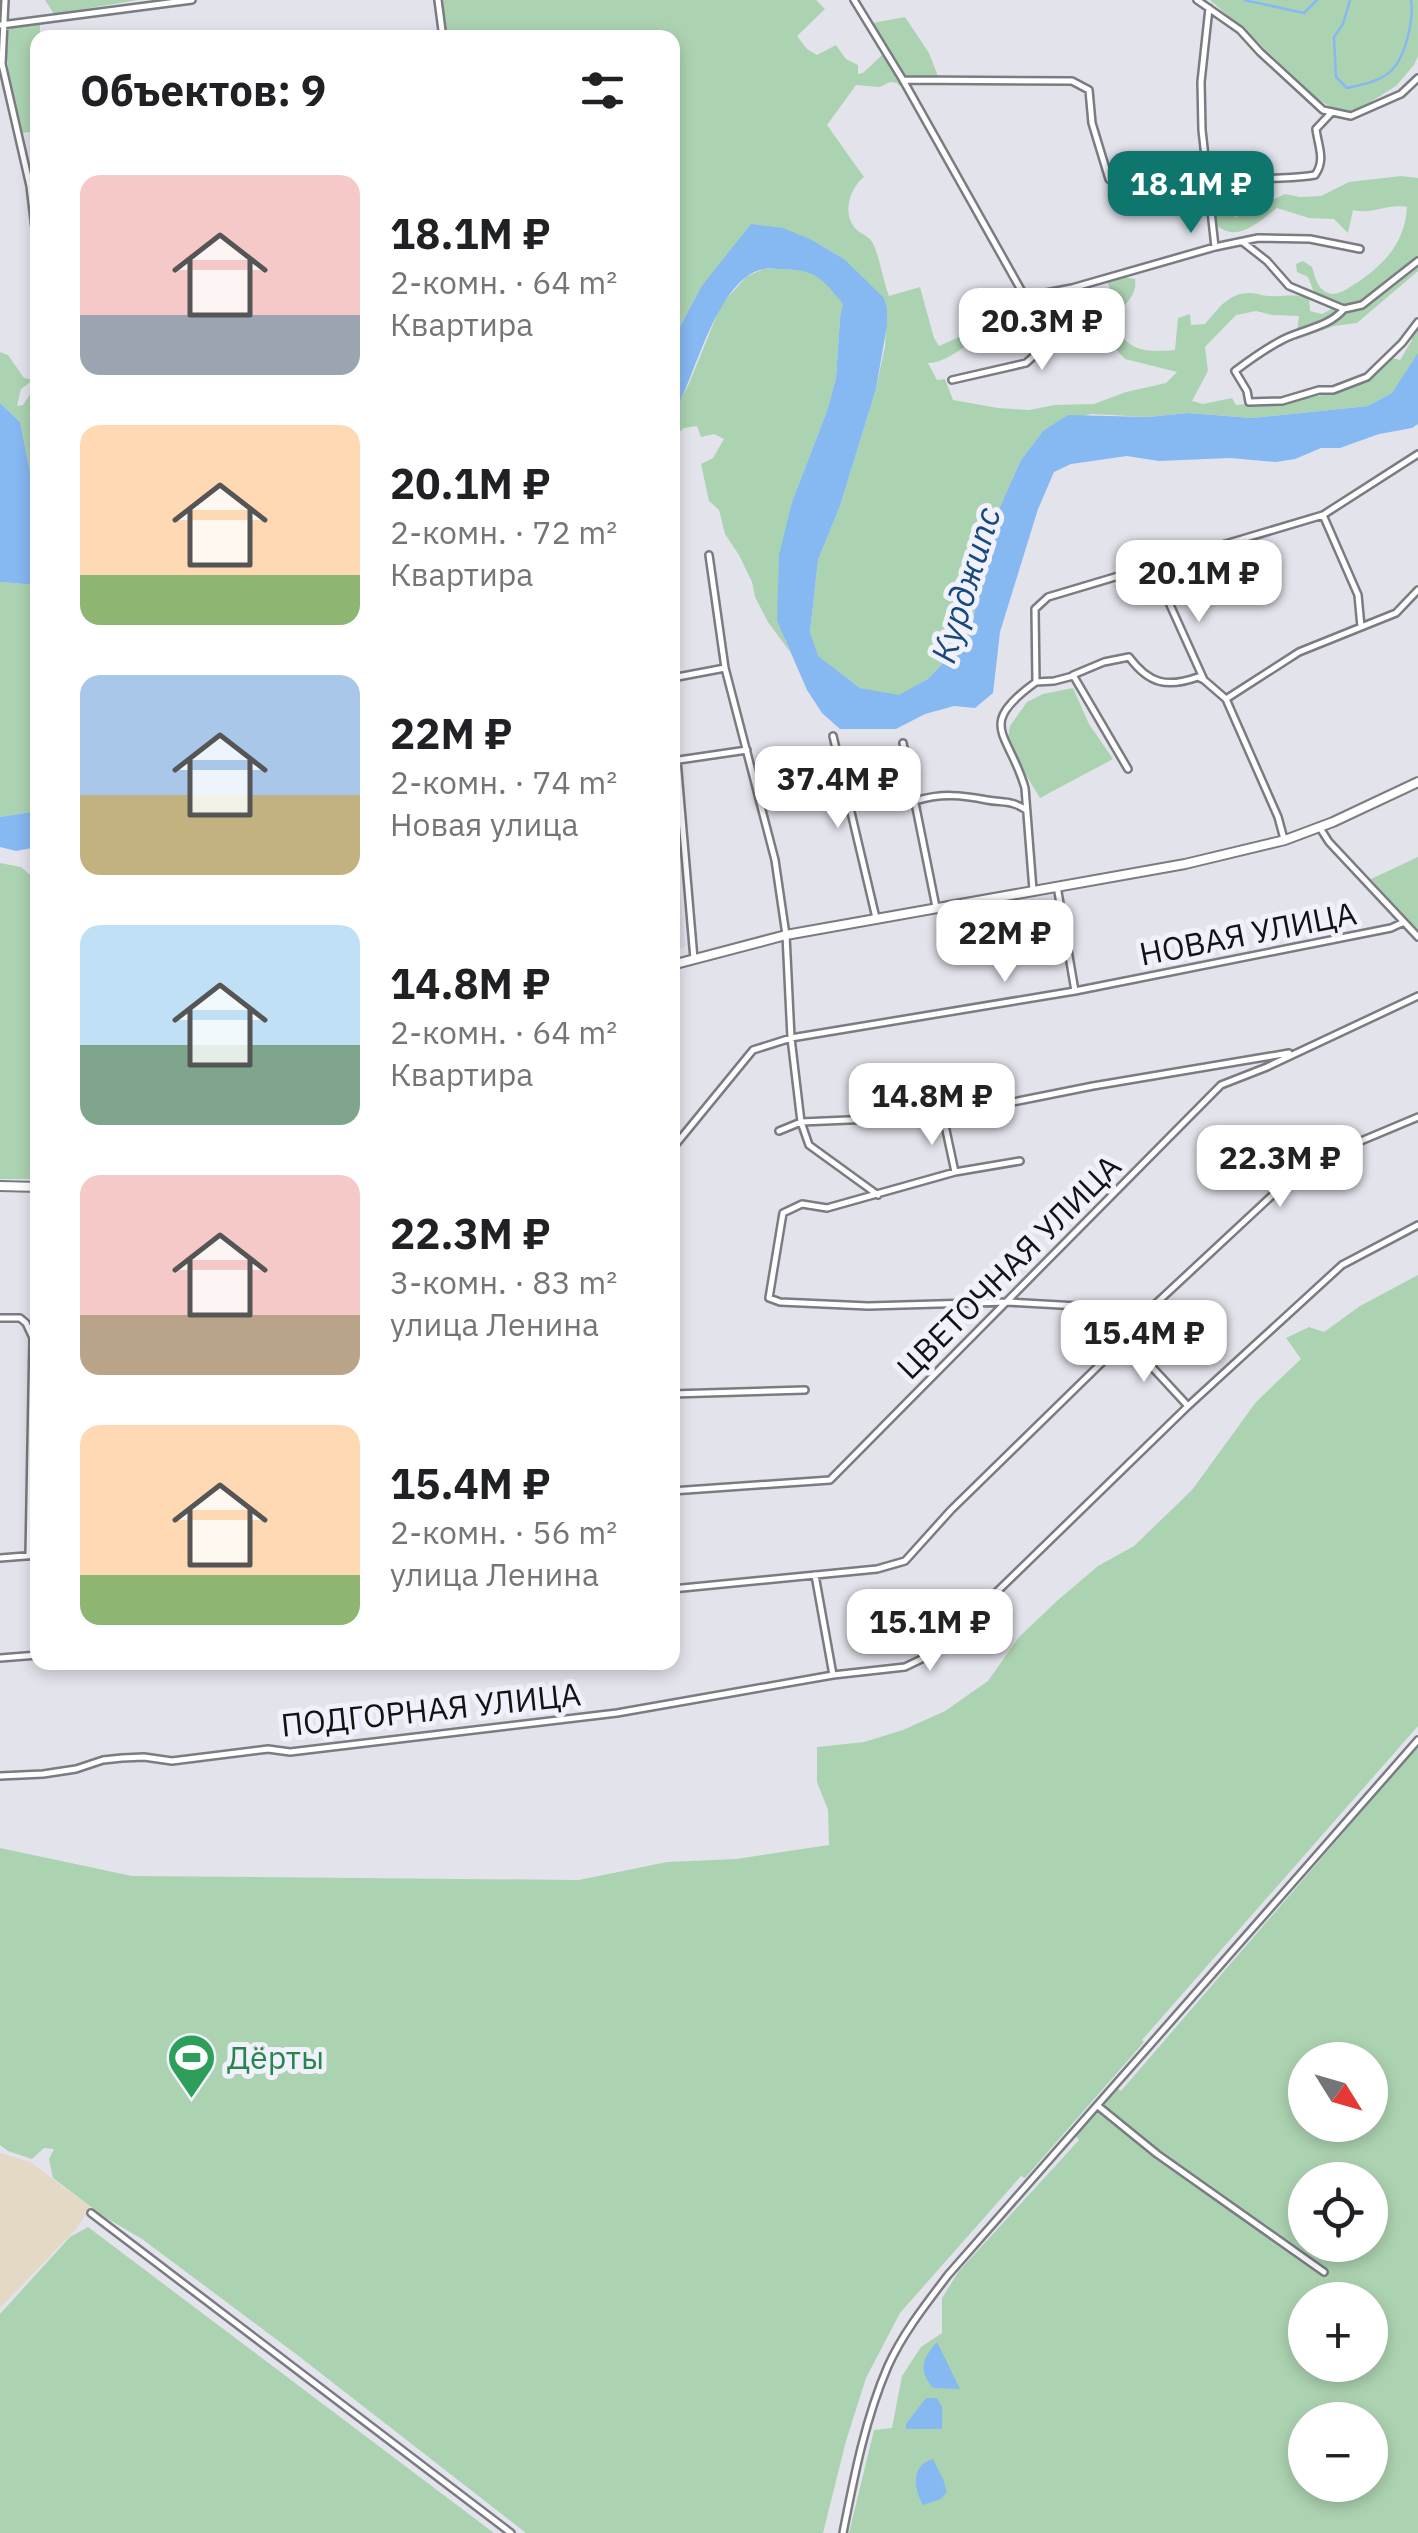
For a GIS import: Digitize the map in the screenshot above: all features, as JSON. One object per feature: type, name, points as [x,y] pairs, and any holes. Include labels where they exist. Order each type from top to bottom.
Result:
[{"type":"main road","points":[[680,963],[786,935],[1185,864],[1285,840],[1418,782]]},
{"type":"main road","points":[[0,1186],[30,1186]]},
{"type":"street","points":[[5,0],[2,64],[30,186]]},
{"type":"street","points":[[1,25],[192,0]]},
{"type":"street","points":[[438,0],[442,30]]},
{"type":"street","points":[[854,0],[1026,297],[1258,238],[1310,239],[1360,248]]},
{"type":"street","points":[[1197,0],[1240,30],[1323,110],[1351,116],[1401,94],[1418,78]]},
{"type":"street","points":[[1209,8],[1202,130],[1214,248]]},
{"type":"street","points":[[903,80],[1072,80],[1089,90],[1092,123],[1109,178]]},
{"type":"street","points":[[1208,194],[1228,190],[1240,182],[1315,174],[1322,158],[1316,129],[1332,112]]},
{"type":"street","points":[[1242,242],[1267,261],[1289,286],[1344,310]]},
{"type":"street","points":[[1418,260],[1362,305],[1289,336],[1234,370],[1247,391],[1248,402],[1333,390],[1367,376],[1402,344],[1418,322]]},
{"type":"street","points":[[952,380],[1026,363],[1044,346],[1072,288]]},
{"type":"street","points":[[1036,682],[1035,609],[1048,597],[1322,515],[1418,454]]},
{"type":"street","points":[[1322,515],[1358,595],[1360,627]]},
{"type":"street","points":[[709,555],[725,668],[775,860],[786,935],[791,1038],[801,1122],[809,1145],[878,1196]]},
{"type":"street","points":[[1152,564],[1204,680]]},
{"type":"street","points":[[1226,699],[1299,652],[1396,613],[1418,590]]},
{"type":"street","points":[[1033,890],[1024,788],[1000,722],[1005,709],[1036,682],[1073,676],[1104,662],[1129,657],[1140,671],[1156,681],[1171,684],[1198,677],[1226,699],[1285,840]]},
{"type":"street","points":[[680,676],[725,668]]},
{"type":"street","points":[[1073,676],[1128,769]]},
{"type":"street","points":[[833,736],[876,918]]},
{"type":"street","points":[[904,744],[937,909]]},
{"type":"street","points":[[680,760],[747,750]]},
{"type":"street","points":[[915,801],[954,794],[1016,803],[1026,810]]},
{"type":"street","points":[[680,813],[694,959]]},
{"type":"street","points":[[1320,827],[1329,842],[1418,937]]},
{"type":"street","points":[[1057,886],[1075,991]]},
{"type":"street","name":"НОВАЯ УЛИЦА","points":[[680,1139],[753,1050],[791,1038],[1075,991],[1391,928],[1404,922]]},
{"type":"street","name":"ЦВЕТОЧНАЯ УЛИЦА","points":[[680,1489],[830,1480],[1221,1084],[1266,1068],[1418,996]]},
{"type":"street","points":[[779,1131],[801,1122],[943,1116],[1223,1062],[1296,1052]]},
{"type":"street","points":[[943,1116],[955,1172]]},
{"type":"street","points":[[680,1588],[877,1570],[904,1561],[1126,1339],[1149,1310],[1294,1176],[1349,1146],[1418,1117]]},
{"type":"street","points":[[1020,1161],[955,1172],[827,1208],[802,1204],[782,1213],[769,1298],[780,1302],[868,1306],[1007,1302],[1149,1310]]},
{"type":"street","name":"ПОДГОРНАЯ УЛИЦА","points":[[0,1776],[76,1769],[103,1760],[144,1757],[172,1761],[268,1749],[290,1752],[539,1724],[905,1667],[934,1652],[1188,1406],[1342,1265],[1418,1225]]},
{"type":"street","points":[[0,1318],[20,1318],[30,1332]]},
{"type":"street","points":[[1126,1339],[1188,1406]]},
{"type":"street","points":[[680,1394],[805,1390]]},
{"type":"street","points":[[0,1558],[29,1556],[30,1502]]},
{"type":"street","points":[[815,1574],[833,1676]]},
{"type":"street","points":[[0,1658],[30,1656]]},
{"type":"street","points":[[843,2533],[871,2412],[909,2327],[948,2275],[1418,1740]]},
{"type":"street","points":[[1098,2106],[1157,2154],[1324,2272]]},
{"type":"street","points":[[90,2213],[510,2533]]},
{"type":"shaded area","points":[[680,889],[685,947],[680,948]]},
{"type":"shaded area","points":[[0,2153],[30,2162],[90,2207],[77,2228],[0,2308]]},
{"type":"green space","points":[[45,0],[138,0],[54,14]]},
{"type":"green space","points":[[442,0],[816,0],[825,9],[797,36],[807,49],[817,55],[836,45],[846,59],[858,65],[858,74],[882,55],[901,84],[856,85],[827,125],[864,177],[852,193],[850,221],[874,247],[889,296],[920,287],[939,346],[968,333],[1033,328],[1037,321],[1028,302],[1035,298],[1047,304],[1058,295],[1063,299],[1045,336],[971,343],[945,359],[928,363],[937,380],[945,379],[953,400],[1029,410],[1094,404],[1166,383],[1177,372],[1125,359],[1095,325],[1094,317],[1064,312],[1069,302],[1100,307],[1114,297],[1107,282],[1123,277],[1135,279],[1131,297],[1109,321],[1130,344],[1152,351],[1175,350],[1178,318],[1190,314],[1191,325],[1205,324],[1225,302],[1243,293],[1309,298],[1310,311],[1322,314],[1343,303],[1314,292],[1308,277],[1297,272],[1296,264],[1303,261],[1312,267],[1321,289],[1339,293],[1361,280],[1389,254],[1402,233],[1407,207],[1353,210],[1348,233],[1334,219],[1309,218],[1277,208],[1247,229],[1231,232],[1214,223],[1212,197],[1234,191],[1235,218],[1285,194],[1321,196],[1349,182],[1418,178],[1418,271],[1357,323],[1334,326],[1296,340],[1299,316],[1256,311],[1236,315],[1205,347],[1208,371],[1192,401],[1203,404],[1232,398],[1236,405],[1257,404],[1339,390],[1375,372],[1392,358],[1400,360],[1418,326],[1418,353],[1392,393],[1368,406],[1252,418],[1188,413],[1149,417],[1090,414],[1043,431],[1021,460],[998,511],[973,619],[957,648],[928,679],[899,696],[860,688],[817,656],[810,632],[818,560],[840,506],[876,389],[885,346],[887,309],[844,259],[812,240],[701,287],[680,327],[680,30],[446,30]]},
{"type":"green space","points":[[1210,0],[1418,0],[1418,56],[1396,86],[1351,114],[1341,113],[1309,94]]},
{"type":"green space","points":[[905,17],[929,53],[938,76],[905,77],[872,23]]},
{"type":"green space","points":[[40,24],[40,30],[30,30],[30,132],[22,133],[10,81],[6,29]]},
{"type":"green space","points":[[763,269],[800,269],[821,277],[844,304],[836,378],[792,502],[777,620],[790,652],[768,622],[739,555],[725,534],[719,510],[709,501],[701,464],[713,458],[724,439],[714,434],[701,437],[697,426],[680,432],[680,401],[721,305],[746,277]]},
{"type":"green space","points":[[0,352],[8,355],[24,378],[30,379],[21,389],[17,406],[23,405],[30,394],[30,472],[20,422],[0,403]]},
{"type":"green space","points":[[0,582],[30,584],[30,812],[0,817]]},
{"type":"green space","points":[[1073,688],[1089,724],[1113,759],[1040,798],[1008,738],[1010,726],[1027,702]]},
{"type":"green space","points":[[1418,857],[1418,932],[1371,879]]},
{"type":"green space","points":[[0,863],[21,867],[30,875],[30,1179],[0,1179]]},
{"type":"green space","points":[[1418,1275],[1418,1726],[1025,2178],[1021,2176],[900,2313],[866,2378],[823,2533],[526,2533],[296,2354],[53,2178],[49,2159],[54,2149],[44,2148],[32,2159],[0,2145],[0,1848],[132,1876],[579,1880],[667,1862],[736,1859],[829,1845],[828,1810],[817,1782],[817,1747],[864,1742],[903,1730],[945,1711],[988,1681],[1019,1637],[1058,1600],[1098,1566],[1134,1546],[1192,1490],[1256,1402],[1301,1359],[1286,1338],[1309,1327],[1324,1332],[1360,1306]]},
{"type":"green space","points":[[1418,1746],[1418,2533],[849,2533],[874,2430],[892,2428],[902,2376],[921,2347],[942,2333],[942,2298],[959,2271],[1079,2140],[1075,2135],[1117,2088],[1121,2091]]},
{"type":"green space","points":[[88,2227],[494,2533],[0,2533],[0,2314],[70,2237]]},
{"type":"water","name":"Курджипс","points":[[751,224],[783,228],[812,240],[844,259],[884,298],[887,325],[876,389],[840,506],[818,560],[810,632],[818,656],[860,688],[899,695],[928,679],[957,648],[973,619],[998,511],[1021,460],[1043,431],[1068,415],[1149,417],[1188,413],[1252,418],[1368,406],[1392,393],[1418,353],[1418,424],[1340,448],[1321,448],[1276,462],[1230,458],[1159,461],[1127,456],[1071,464],[1054,472],[1038,509],[1000,632],[993,693],[975,708],[954,706],[925,714],[896,729],[840,729],[822,713],[807,690],[777,621],[779,555],[792,502],[836,378],[843,304],[810,273],[766,269],[747,276],[720,309],[680,401],[680,327],[701,287]]},
{"type":"water","points":[[0,403],[20,422],[30,472],[30,584],[0,582]]},
{"type":"water","points":[[30,812],[30,848],[16,851],[0,847],[0,817]]},
{"type":"water","points":[[937,2342],[960,2389],[933,2388],[925,2376],[925,2359]]},
{"type":"water","points":[[926,2398],[937,2398],[942,2407],[942,2429],[906,2429],[906,2424]]},
{"type":"water","points":[[933,2459],[947,2492],[941,2499],[923,2505],[916,2485],[917,2472]]},
{"type":"waterway","points":[[1244,0],[1304,13],[1317,0]]},
{"type":"waterway","points":[[1350,0],[1343,24],[1334,37],[1336,77],[1347,88],[1383,77],[1397,64],[1408,36],[1411,0]]},
{"type":"place","name":"Дёрты","points":[[192,2100]]}]
